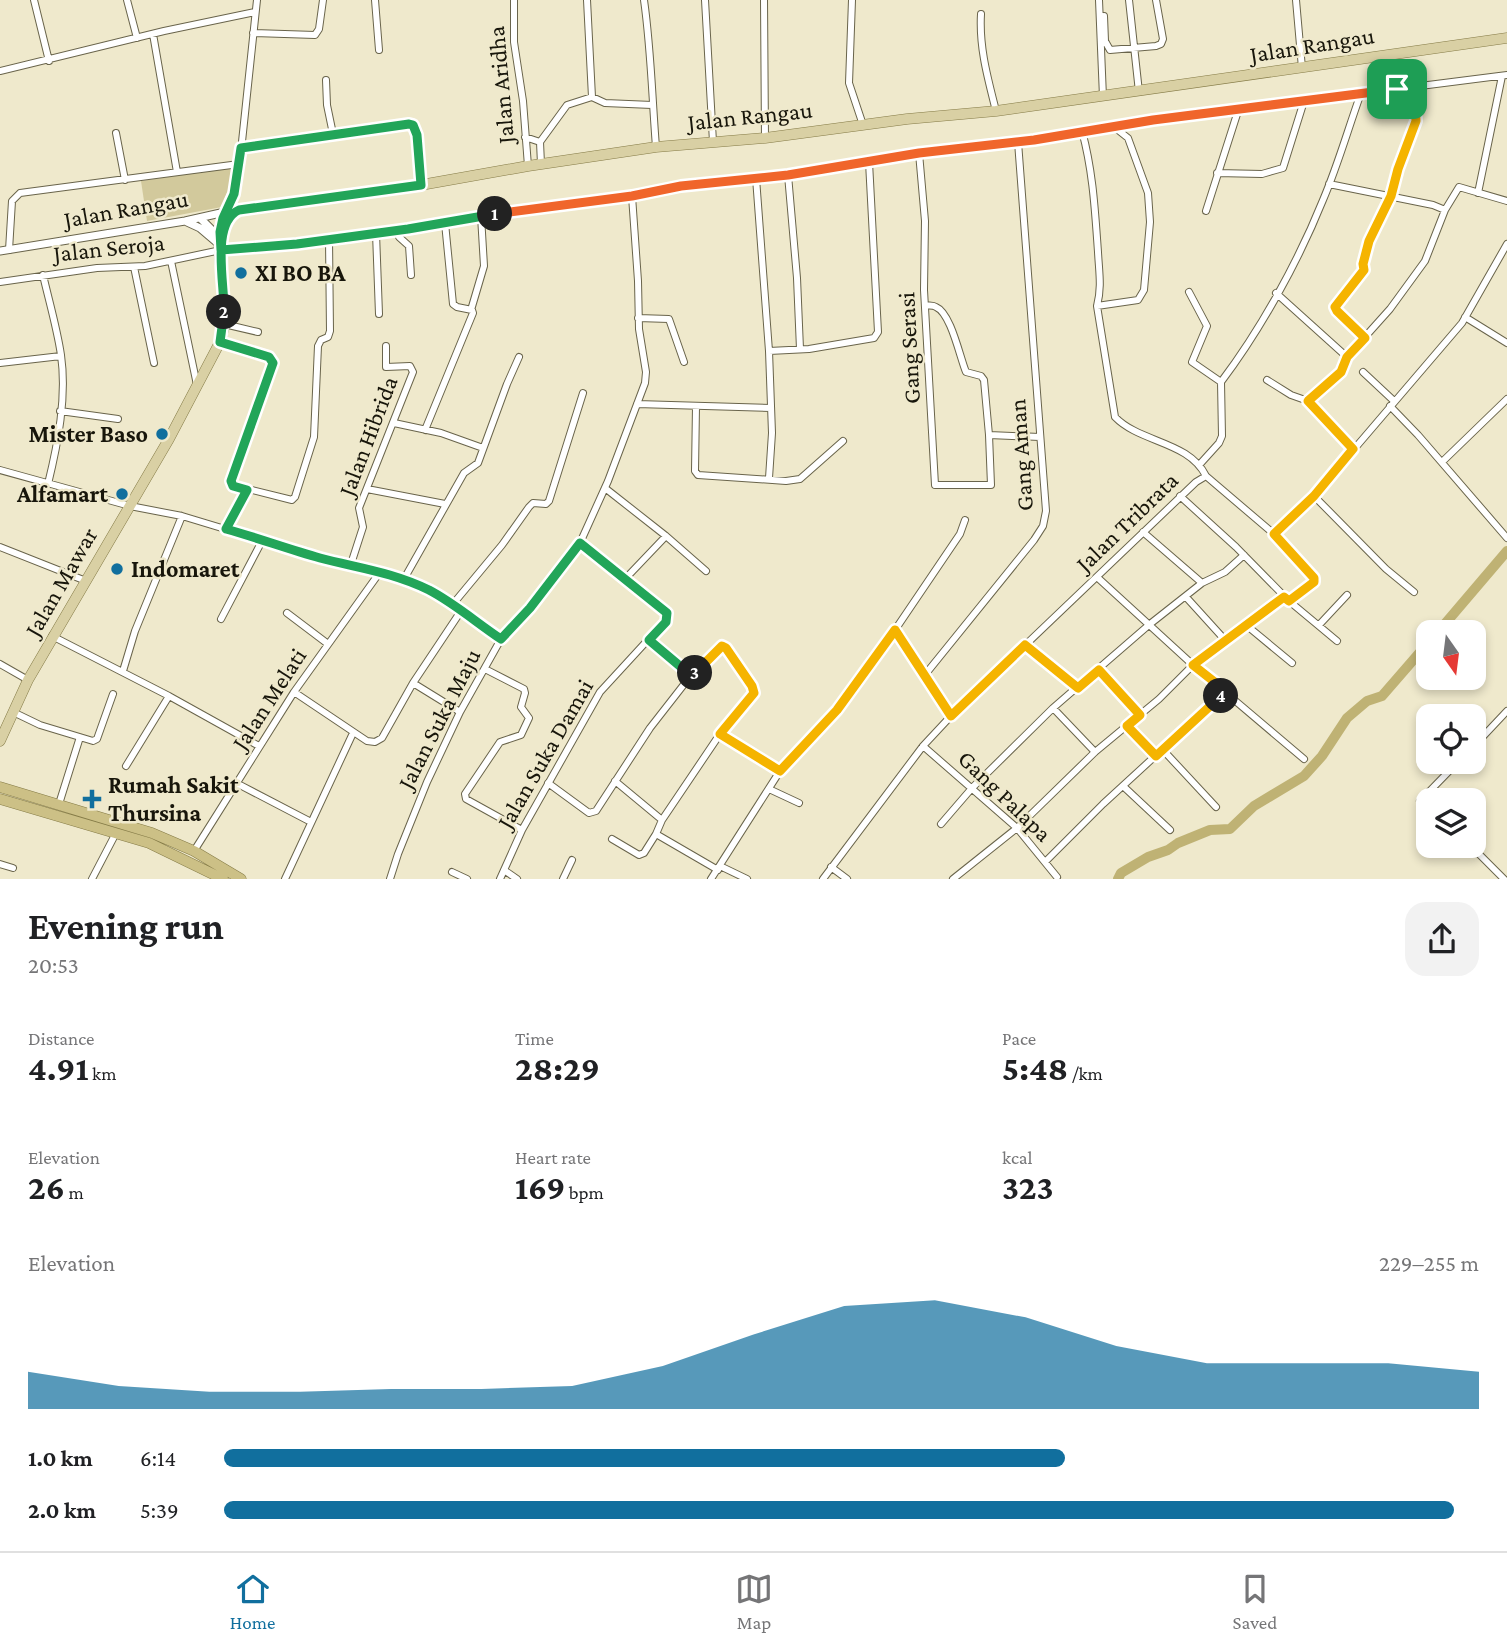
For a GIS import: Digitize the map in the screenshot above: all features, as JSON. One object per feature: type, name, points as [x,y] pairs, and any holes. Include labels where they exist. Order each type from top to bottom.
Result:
[{"type":"highway","points":[[0,787],[59,804],[150,838],[194,851],[241,879]]},
{"type":"highway","points":[[0,799],[116,833],[150,838],[206,873],[223,879]]},
{"type":"main road","name":"Jalan Rangau","points":[[234,207],[421,185],[656,147],[765,138],[1103,97],[1507,38]]},
{"type":"main road","name":"Jalan Mawar","points":[[0,741],[52,636],[198,387],[220,342],[225,296],[220,232],[234,207]]},
{"type":"street","points":[[34,0],[49,61]]},
{"type":"street","points":[[127,0],[137,37]]},
{"type":"street","points":[[234,207],[257,0]]},
{"type":"street","points":[[253,33],[315,35],[319,29],[323,0]]},
{"type":"street","points":[[379,50],[375,0],[381,0]]},
{"type":"street","name":"Jalan Aridha","points":[[514,0],[514,42],[523,101],[528,166]]},
{"type":"street","points":[[587,0],[592,97]]},
{"type":"street","points":[[644,0],[652,57],[652,105],[656,147]]},
{"type":"street","points":[[705,0],[713,142]]},
{"type":"street","points":[[764,0],[765,138]]},
{"type":"street","points":[[852,0],[849,83],[863,125]]},
{"type":"street","points":[[1099,0],[1103,97]]},
{"type":"street","points":[[1129,0],[1139,92]]},
{"type":"street","points":[[1104,16],[1105,41],[1113,51],[1156,47],[1163,42],[1156,0]]},
{"type":"street","points":[[1296,0],[1302,68]]},
{"type":"street","points":[[0,71],[137,37],[255,12]]},
{"type":"street","points":[[981,14],[980,34],[984,64],[996,111]]},
{"type":"street","points":[[153,34],[177,172]]},
{"type":"street","points":[[1478,193],[1505,75]]},
{"type":"street","name":"Jalan Seroja","points":[[0,282],[171,261],[221,245],[329,240],[632,196],[681,186],[788,175],[919,153],[1018,142],[1113,126],[1505,75]]},
{"type":"street","points":[[326,80],[327,105],[333,134]]},
{"type":"street","points":[[1365,338],[1335,307],[1364,270],[1369,241],[1391,196],[1416,121],[1414,87]]},
{"type":"street","points":[[1200,464],[1221,440],[1221,382],[1258,326],[1296,256],[1329,184],[1362,93]]},
{"type":"street","points":[[541,164],[540,142],[567,105],[592,97],[604,103],[652,105]]},
{"type":"street","points":[[1217,173],[1262,174],[1283,168],[1304,101]]},
{"type":"street","points":[[1206,211],[1238,111]]},
{"type":"street","points":[[241,148],[403,124],[413,125],[417,135],[421,185]]},
{"type":"street","points":[[1097,306],[1138,300],[1144,290],[1150,222],[1148,193],[1128,138],[1113,126]]},
{"type":"street","points":[[1082,131],[1089,155],[1095,203],[1101,290],[1097,306],[1115,417],[1131,428],[1180,450],[1200,464],[1206,476]]},
{"type":"street","points":[[116,133],[125,180]]},
{"type":"street","points":[[525,137],[540,142]]},
{"type":"street","name":"Gang Aman","points":[[924,676],[980,610],[1043,526],[1046,511],[1018,142]]},
{"type":"street","name":"Gang Serasi","points":[[919,153],[925,221],[925,305],[935,485],[991,485],[989,435]]},
{"type":"street","points":[[769,351],[800,349],[874,338],[877,335],[869,162]]},
{"type":"street","points":[[4,251],[15,196],[29,191],[239,164]]},
{"type":"street","points":[[788,175],[800,349]]},
{"type":"street","points":[[756,178],[769,351],[769,478]]},
{"type":"street","points":[[1329,184],[1433,205],[1445,211]]},
{"type":"street","points":[[1308,401],[1341,372],[1347,357],[1390,309],[1425,261],[1458,187],[1507,201]]},
{"type":"street","name":"Jalan Suka Maju","points":[[390,879],[427,782],[460,712],[501,639],[530,608],[580,543],[605,488],[637,404],[646,377],[638,318],[632,196]]},
{"type":"street","name":"Jalan Rangau","points":[[4,251],[185,221],[234,207]]},
{"type":"street","points":[[425,430],[471,321],[471,310],[484,266],[481,216]]},
{"type":"street","points":[[200,218],[221,245]]},
{"type":"street","points":[[185,221],[200,228],[221,245]]},
{"type":"street","points":[[444,223],[453,302],[455,307],[471,310]]},
{"type":"street","points":[[398,230],[399,237],[409,246],[411,275]]},
{"type":"street","points":[[376,233],[379,314]]},
{"type":"street","points":[[220,342],[269,357],[273,361],[231,481],[233,486],[286,500],[295,497],[314,437],[318,346],[321,340],[328,337],[330,331],[329,240]]},
{"type":"street","points":[[1274,534],[1314,496],[1465,317],[1507,244]]},
{"type":"street","points":[[171,261],[198,387]]},
{"type":"street","points":[[134,267],[153,363]]},
{"type":"street","points":[[43,275],[61,356],[63,383],[48,484]]},
{"type":"street","points":[[1189,292],[1207,326],[1192,362],[1221,382]]},
{"type":"street","points":[[1276,293],[1347,357]]},
{"type":"street","points":[[925,305],[936,307],[944,313],[958,344],[966,372],[981,376],[984,380],[989,435],[1040,437]]},
{"type":"street","points":[[1465,317],[1507,343]]},
{"type":"street","points":[[638,318],[669,319],[684,362]]},
{"type":"street","points":[[224,324],[258,332]]},
{"type":"street","name":"Jalan Hibrida","points":[[351,564],[363,527],[359,508],[413,369],[410,366],[386,367],[386,346]]},
{"type":"street","points":[[0,363],[61,356]]},
{"type":"street","points":[[404,579],[466,470],[478,463],[519,357]]},
{"type":"street","points":[[1363,372],[1507,538]]},
{"type":"street","points":[[1267,380],[1291,395],[1308,401],[1353,449]]},
{"type":"street","points":[[453,604],[502,545],[528,507],[534,503],[546,504],[549,501],[583,393]]},
{"type":"street","points":[[1442,462],[1507,399]]},
{"type":"street","points":[[637,404],[771,408]]},
{"type":"street","points":[[696,406],[696,474],[786,481],[800,479],[843,442]]},
{"type":"street","points":[[60,411],[118,419]]},
{"type":"street","points":[[394,423],[483,448]]},
{"type":"street","points":[[0,470],[130,506],[182,516],[321,558],[404,579],[453,604],[501,639]]},
{"type":"street","name":"Jalan Tribrata","points":[[822,879],[923,746],[951,716],[1098,578],[1180,496],[1206,476],[1274,534],[1314,580],[1287,599]]},
{"type":"street","points":[[605,488],[706,571]]},
{"type":"street","points":[[367,489],[445,504]]},
{"type":"street","points":[[226,529],[247,490]]},
{"type":"street","points":[[1180,496],[1287,599],[1337,641]]},
{"type":"street","points":[[1314,496],[1386,569],[1414,592]]},
{"type":"street","points":[[123,671],[135,631],[182,516]]},
{"type":"street","points":[[711,879],[780,771],[837,710],[895,630],[960,534],[965,520]]},
{"type":"street","points":[[1143,532],[1202,583]]},
{"type":"street","points":[[625,579],[666,536]]},
{"type":"street","points":[[220,619],[263,539]]},
{"type":"street","name":"Jalan Suka Damai","points":[[500,879],[522,830],[600,692],[666,622],[667,614],[580,543]]},
{"type":"street","points":[[0,547],[86,581]]},
{"type":"street","points":[[941,824],[972,788],[1054,708],[1150,624],[1202,583],[1225,572],[1244,555]]},
{"type":"street","name":"Jalan Melati","points":[[194,851],[293,692],[380,572]]},
{"type":"street","points":[[1098,578],[1193,665],[1304,758]]},
{"type":"street","points":[[1319,625],[1346,594]]},
{"type":"street","points":[[1186,597],[1225,640]]},
{"type":"street","points":[[953,879],[1017,828],[1095,752],[1140,715],[1193,665],[1246,625],[1287,599]]},
{"type":"street","points":[[293,692],[366,741],[380,740],[413,683],[461,611]]},
{"type":"street","points":[[287,613],[328,644]]},
{"type":"street","points":[[1246,625],[1292,663]]},
{"type":"street","points":[[895,630],[951,716]]},
{"type":"street","points":[[52,636],[123,671],[259,746]]},
{"type":"street","points":[[649,640],[681,667],[689,678]]},
{"type":"street","points":[[1025,645],[1078,688]]},
{"type":"street","points":[[548,783],[591,813],[596,811],[650,728],[689,678],[716,649],[724,646],[752,686],[752,696],[720,734],[662,820],[644,853],[639,855],[612,839]]},
{"type":"street","points":[[0,664],[28,680]]},
{"type":"street","points":[[485,668],[524,689],[521,708],[529,718],[521,735],[500,742],[466,794],[466,799],[522,830]]},
{"type":"street","points":[[1099,670],[1140,715]]},
{"type":"street","points":[[413,683],[460,712]]},
{"type":"street","points":[[1045,862],[1226,691]]},
{"type":"street","points":[[13,712],[40,725],[92,741],[97,739],[113,694]]},
{"type":"street","points":[[126,766],[169,696]]},
{"type":"street","points":[[1054,708],[1095,752]]},
{"type":"street","points":[[1486,733],[1507,711]]},
{"type":"street","points":[[1127,726],[1156,756]]},
{"type":"street","points":[[285,879],[353,733]]},
{"type":"street","points":[[720,734],[780,771]]},
{"type":"street","points":[[59,804],[80,737]]},
{"type":"street","name":"Gang Palapa","points":[[923,746],[1017,828],[1057,877]]},
{"type":"street","points":[[1163,750],[1216,807]]},
{"type":"street","points":[[1433,788],[1446,774]]},
{"type":"street","points":[[615,781],[662,820]]},
{"type":"street","points":[[237,784],[311,822]]},
{"type":"street","points":[[1123,786],[1170,830]]},
{"type":"street","points":[[769,789],[799,803]]},
{"type":"street","points":[[92,879],[116,833]]},
{"type":"street","points":[[656,834],[719,868],[747,879]]},
{"type":"street","points":[[1483,858],[1504,879]]},
{"type":"street","points":[[563,879],[572,860]]},
{"type":"street","points":[[0,864],[13,867]]},
{"type":"street","points":[[831,867],[847,879]]},
{"type":"street","points":[[504,870],[517,879]]},
{"type":"street","points":[[452,872],[467,879]]},
{"type":"street","points":[[197,879],[206,873]]},
{"type":"shaded area","points":[[236,167],[222,207],[147,221],[141,181]]},
{"type":"waterway","points":[[1448,620],[1507,551]]},
{"type":"waterway","points":[[1118,879],[1121,873],[1178,843],[1210,830],[1230,829],[1254,806],[1304,776],[1322,756],[1347,718],[1367,701],[1382,696],[1416,657]]},
{"type":"place","name":"XI BO BA","points":[[241,273]]},
{"type":"place","name":"Mister Baso","points":[[162,434]]},
{"type":"place","name":"Alfamart","points":[[122,494]]},
{"type":"place","name":"Indomaret","points":[[117,569]]},
{"type":"place","name":"Rumah Sakit Thursina","points":[[92,799]]},
{"type":"route","points":[[1397,89],[1153,120],[1034,140],[919,153],[788,175],[681,186],[632,196],[517,210],[408,229],[297,244],[221,250],[220,232],[234,194],[241,148],[409,124],[413,125],[417,135],[421,185],[239,210],[228,216],[221,239],[221,250],[225,296],[225,310],[220,342],[269,357],[273,363],[231,481],[233,486],[247,490],[226,529],[321,558],[404,579],[453,604],[501,639],[530,608],[580,543],[667,613],[666,622],[649,640],[681,667],[689,678],[716,649],[722,646],[726,648],[754,693],[720,734],[780,771],[837,710],[895,630],[951,716],[1025,645],[1078,688],[1099,670],[1140,715],[1127,726],[1156,756],[1226,691],[1193,665],[1284,597],[1289,601],[1314,581],[1274,534],[1314,496],[1353,449],[1308,401],[1341,372],[1347,357],[1365,338],[1335,307],[1364,270],[1369,241],[1391,196],[1416,121],[1414,87],[1397,89]]}]
